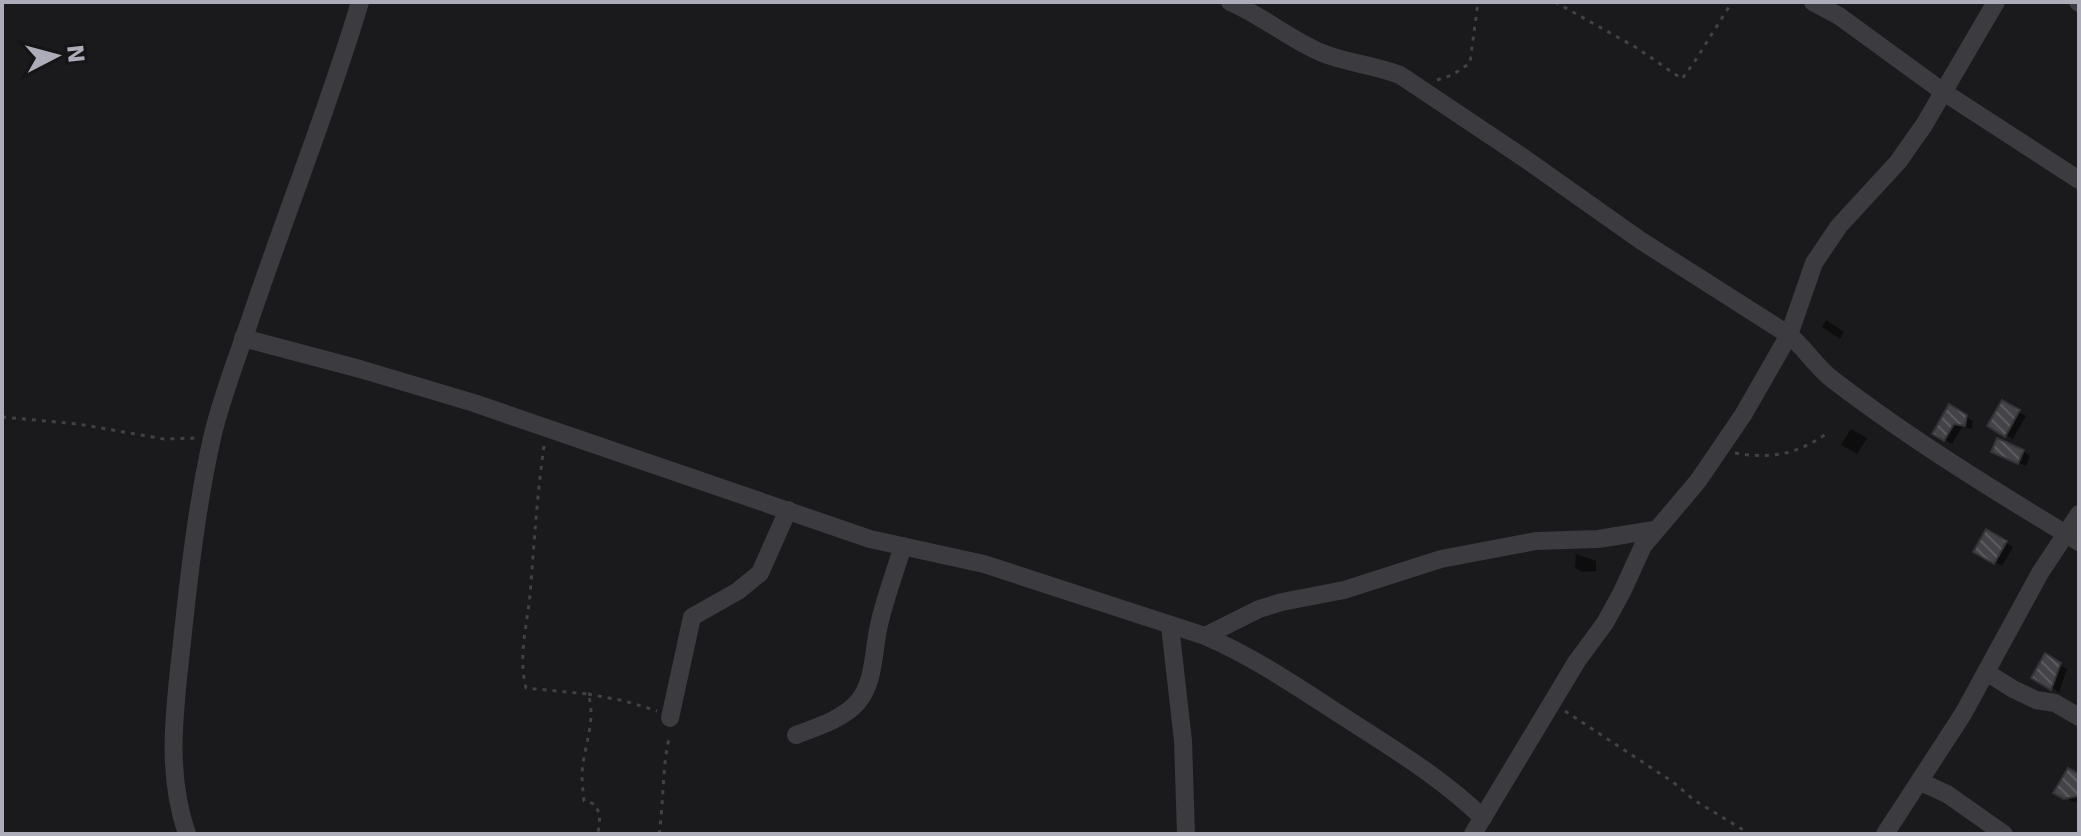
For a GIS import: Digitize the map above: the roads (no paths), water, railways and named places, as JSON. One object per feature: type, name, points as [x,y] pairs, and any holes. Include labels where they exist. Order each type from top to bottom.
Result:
[{"type":"street","points":[[187,834],[178,810],[172,732],[184,619],[212,439],[243,338],[289,204],[338,76],[360,2]]},
{"type":"street","points":[[1230,2],[1260,8],[1280,30],[1321,52],[1380,67],[1416,86],[1640,240],[1789,335],[1828,377],[1871,408],[2072,538]]},
{"type":"street","points":[[1813,2],[1839,16],[1942,91],[2079,180]]},
{"type":"street","points":[[243,338],[360,369],[547,426],[870,539],[984,564],[1205,636],[1227,645],[1272,672],[1443,783],[1478,826],[1577,661],[1605,623],[1643,546],[1676,507],[1743,415],[1789,335],[1814,263],[1839,226],[1898,162],[1924,125],[1996,2]]},
{"type":"street","points":[[670,718],[692,617],[738,591],[760,573],[788,510]]},
{"type":"street","points":[[1885,834],[1921,782],[2040,573],[2072,538],[2079,514]]},
{"type":"street","points":[[1205,636],[1259,609],[1344,590],[1441,559],[1536,541],[1598,539],[1654,530]]},
{"type":"street","points":[[796,735],[848,710],[866,688],[879,625],[903,546]]},
{"type":"street","points":[[1170,626],[1183,741],[1186,834]]},
{"type":"street","points":[[1986,672],[2013,689],[2036,700],[2055,703],[2079,717]]},
{"type":"street","points":[[1921,782],[1947,794],[2004,834]]}]
